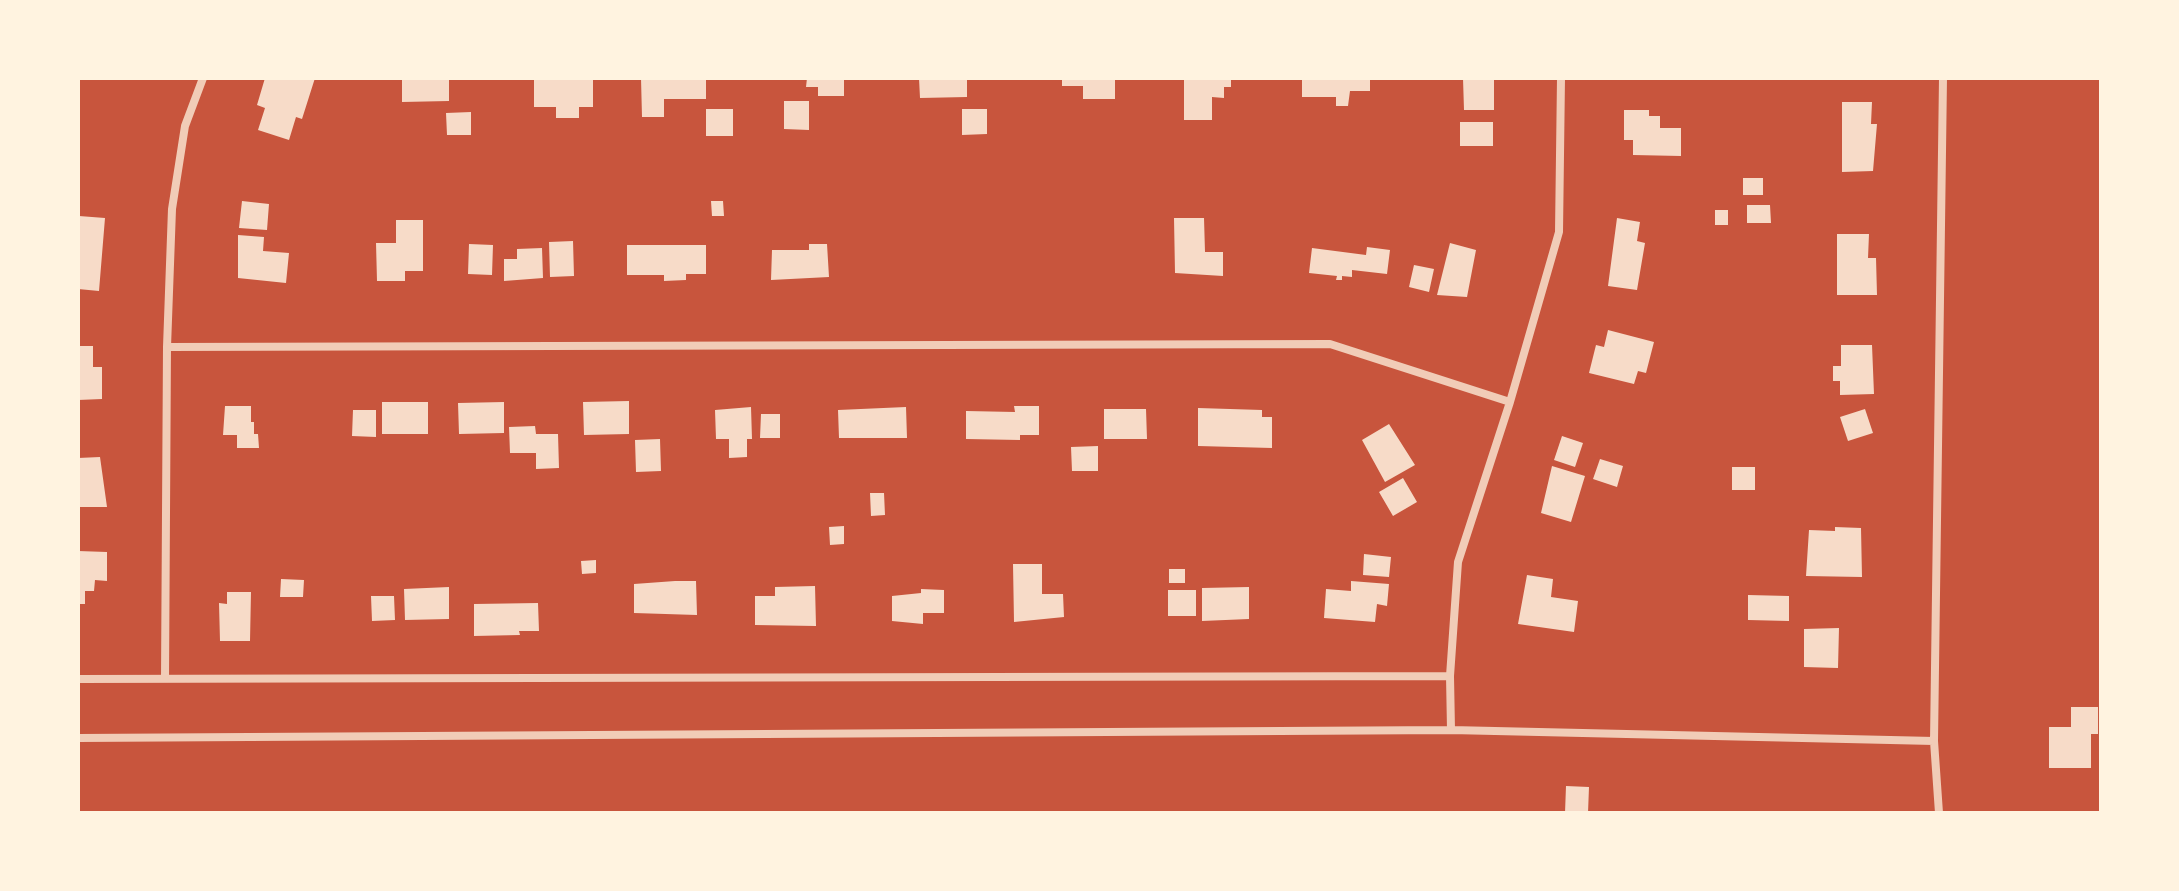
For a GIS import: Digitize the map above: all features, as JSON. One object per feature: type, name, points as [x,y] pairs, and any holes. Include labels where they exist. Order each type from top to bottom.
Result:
[{"type":"street","points":[[165,678],[167,347],[172,209],[185,126],[203,78]]},
{"type":"street","points":[[1451,730],[1450,676],[1458,562],[1510,402],[1559,232],[1561,78]]},
{"type":"street","points":[[1939,813],[1934,741],[1943,78]]},
{"type":"street","points":[[167,347],[1330,344],[1510,402]]},
{"type":"street","points":[[78,679],[1450,676]]},
{"type":"street","points":[[78,738],[1451,730],[1934,741]]},
{"type":"building","points":[[265,78],[315,78],[302,119],[296,117],[289,140],[258,130],[265,108],[257,105]]},
{"type":"building","points":[[402,78],[449,78],[449,101],[402,102]]},
{"type":"building","points":[[534,78],[593,78],[593,107],[579,107],[579,118],[556,118],[556,107],[534,107]]},
{"type":"building","points":[[641,78],[706,78],[706,99],[664,99],[664,117],[642,117]]},
{"type":"building","points":[[807,78],[844,78],[844,96],[818,96],[818,87],[806,87]]},
{"type":"building","points":[[919,78],[967,78],[967,97],[920,98]]},
{"type":"building","points":[[1062,78],[1115,78],[1115,99],[1083,99],[1083,86],[1062,86]]},
{"type":"building","points":[[1184,78],[1231,78],[1231,87],[1224,87],[1224,98],[1212,97],[1212,120],[1184,120]]},
{"type":"building","points":[[1302,78],[1370,78],[1370,91],[1350,91],[1348,106],[1336,106],[1336,97],[1302,97]]},
{"type":"building","points":[[1463,78],[1494,78],[1494,110],[1464,110]]},
{"type":"building","points":[[784,101],[809,101],[809,130],[784,129]]},
{"type":"building","points":[[1842,102],[1872,102],[1871,124],[1877,124],[1873,171],[1842,172]]},
{"type":"building","points":[[706,109],[733,109],[733,136],[706,136]]},
{"type":"building","points":[[962,109],[987,109],[987,134],[962,135]]},
{"type":"building","points":[[1624,110],[1649,110],[1649,116],[1660,116],[1660,128],[1681,128],[1681,156],[1633,155],[1633,140],[1624,140]]},
{"type":"building","points":[[471,112],[471,135],[447,135],[446,113]]},
{"type":"building","points":[[1460,122],[1493,122],[1493,146],[1460,146]]},
{"type":"building","points":[[1743,178],[1763,178],[1763,195],[1743,195]]},
{"type":"building","points":[[242,201],[269,204],[267,230],[239,228]]},
{"type":"building","points":[[711,201],[723,201],[724,216],[712,216]]},
{"type":"building","points":[[1747,205],[1770,205],[1771,223],[1747,223]]},
{"type":"building","points":[[1715,210],[1728,210],[1728,225],[1715,225]]},
{"type":"building","points":[[79,216],[105,218],[99,291],[78,289]]},
{"type":"building","points":[[1174,218],[1204,218],[1205,252],[1223,252],[1223,276],[1175,273]]},
{"type":"building","points":[[1617,218],[1640,222],[1637,241],[1645,243],[1637,290],[1608,286]]},
{"type":"building","points":[[396,220],[423,220],[423,271],[405,271],[405,281],[377,281],[376,243],[396,243]]},
{"type":"building","points":[[1837,234],[1869,234],[1868,258],[1876,258],[1877,295],[1837,295]]},
{"type":"building","points":[[238,235],[264,237],[263,251],[289,253],[286,283],[238,278]]},
{"type":"building","points":[[573,241],[574,276],[550,277],[549,242]]},
{"type":"building","points":[[1450,243],[1476,250],[1467,297],[1437,295]]},
{"type":"building","points":[[469,244],[493,245],[492,275],[468,274]]},
{"type":"building","points":[[809,244],[827,244],[829,277],[771,280],[772,250],[809,250]]},
{"type":"building","points":[[627,245],[706,245],[706,274],[686,274],[686,280],[664,281],[664,275],[627,275]]},
{"type":"building","points":[[1367,247],[1390,250],[1387,274],[1352,270],[1352,277],[1342,276],[1342,280],[1336,280],[1337,276],[1309,273],[1312,248],[1366,255]]},
{"type":"building","points":[[542,248],[543,278],[504,281],[504,259],[517,259],[517,249]]},
{"type":"building","points":[[1414,265],[1434,269],[1429,292],[1409,287]]},
{"type":"building","points":[[1608,330],[1654,342],[1646,373],[1638,371],[1634,384],[1589,373],[1596,345],[1604,347]]},
{"type":"building","points":[[1841,345],[1872,345],[1874,394],[1840,395],[1840,381],[1833,381],[1833,366],[1841,366]]},
{"type":"building","points":[[78,346],[93,346],[93,367],[102,367],[102,399],[78,400]]},
{"type":"building","points":[[629,401],[629,434],[584,435],[583,402]]},
{"type":"building","points":[[382,402],[428,402],[428,434],[382,434]]},
{"type":"building","points":[[504,402],[504,433],[459,434],[458,403]]},
{"type":"building","points":[[225,406],[251,406],[251,422],[254,422],[254,434],[258,434],[259,448],[237,448],[237,435],[223,435]]},
{"type":"building","points":[[1014,406],[1039,406],[1039,435],[1020,435],[1020,440],[966,439],[966,411],[1015,412]]},
{"type":"building","points":[[751,407],[752,439],[747,439],[747,457],[729,458],[729,439],[716,439],[715,410]]},
{"type":"building","points":[[906,407],[907,438],[839,438],[838,410]]},
{"type":"building","points":[[1198,408],[1262,410],[1262,417],[1272,417],[1272,448],[1198,446]]},
{"type":"building","points":[[1104,409],[1146,409],[1147,439],[1104,439]]},
{"type":"building","points":[[1865,409],[1873,433],[1848,441],[1840,417]]},
{"type":"building","points":[[353,410],[376,410],[376,437],[352,436]]},
{"type":"building","points":[[761,414],[780,414],[780,438],[760,438]]},
{"type":"building","points":[[1389,424],[1415,465],[1385,482],[1362,440]]},
{"type":"building","points":[[535,426],[536,434],[558,434],[559,468],[536,469],[536,453],[510,453],[509,427]]},
{"type":"building","points":[[1562,436],[1583,443],[1575,467],[1554,460]]},
{"type":"building","points":[[660,439],[661,471],[636,472],[635,440]]},
{"type":"building","points":[[1098,446],[1098,471],[1072,471],[1071,447]]},
{"type":"building","points":[[100,457],[107,507],[78,507],[78,458]]},
{"type":"building","points":[[1600,459],[1623,466],[1617,487],[1593,479]]},
{"type":"building","points":[[1552,466],[1585,476],[1571,522],[1541,513]]},
{"type":"building","points":[[1732,467],[1755,467],[1755,490],[1732,490]]},
{"type":"building","points":[[1403,478],[1417,502],[1393,516],[1379,492]]},
{"type":"building","points":[[870,493],[884,493],[885,515],[871,516]]},
{"type":"building","points":[[844,526],[844,544],[830,545],[829,527]]},
{"type":"building","points":[[1835,527],[1861,528],[1862,577],[1806,576],[1809,530],[1835,531]]},
{"type":"building","points":[[78,551],[107,552],[107,581],[95,580],[94,591],[85,591],[85,604],[78,604]]},
{"type":"building","points":[[1364,554],[1391,557],[1389,577],[1363,575]]},
{"type":"building","points":[[596,560],[596,573],[582,574],[581,561]]},
{"type":"building","points":[[1013,564],[1042,564],[1042,594],[1063,594],[1064,617],[1014,622]]},
{"type":"building","points":[[1169,569],[1185,569],[1185,583],[1169,583]]},
{"type":"building","points":[[1527,575],[1553,579],[1551,597],[1578,601],[1574,632],[1518,624]]},
{"type":"building","points":[[281,579],[304,580],[303,597],[280,597]]},
{"type":"building","points":[[696,581],[697,615],[634,613],[634,584]]},
{"type":"building","points":[[1351,581],[1389,584],[1387,606],[1377,604],[1375,622],[1324,618],[1326,589],[1351,591]]},
{"type":"building","points":[[815,586],[816,626],[755,625],[755,596],[775,596],[775,587]]},
{"type":"building","points":[[449,587],[449,619],[405,620],[404,589]]},
{"type":"building","points":[[1249,587],[1249,619],[1202,621],[1202,588]]},
{"type":"building","points":[[921,589],[944,590],[944,613],[923,613],[923,624],[892,621],[892,596],[921,593]]},
{"type":"building","points":[[1168,590],[1196,590],[1196,616],[1168,616]]},
{"type":"building","points":[[227,592],[251,592],[250,641],[220,641],[219,603],[227,604]]},
{"type":"building","points":[[1748,595],[1789,596],[1789,621],[1748,620]]},
{"type":"building","points":[[371,596],[394,596],[395,620],[372,621]]},
{"type":"building","points":[[538,603],[539,631],[519,631],[520,635],[474,636],[474,604]]},
{"type":"building","points":[[1839,628],[1838,668],[1804,667],[1804,629]]},
{"type":"building","points":[[2071,707],[2098,707],[2098,734],[2091,734],[2091,768],[2049,768],[2049,727],[2071,727]]},
{"type":"building","points":[[1566,786],[1589,787],[1588,813],[1565,813]]}]
